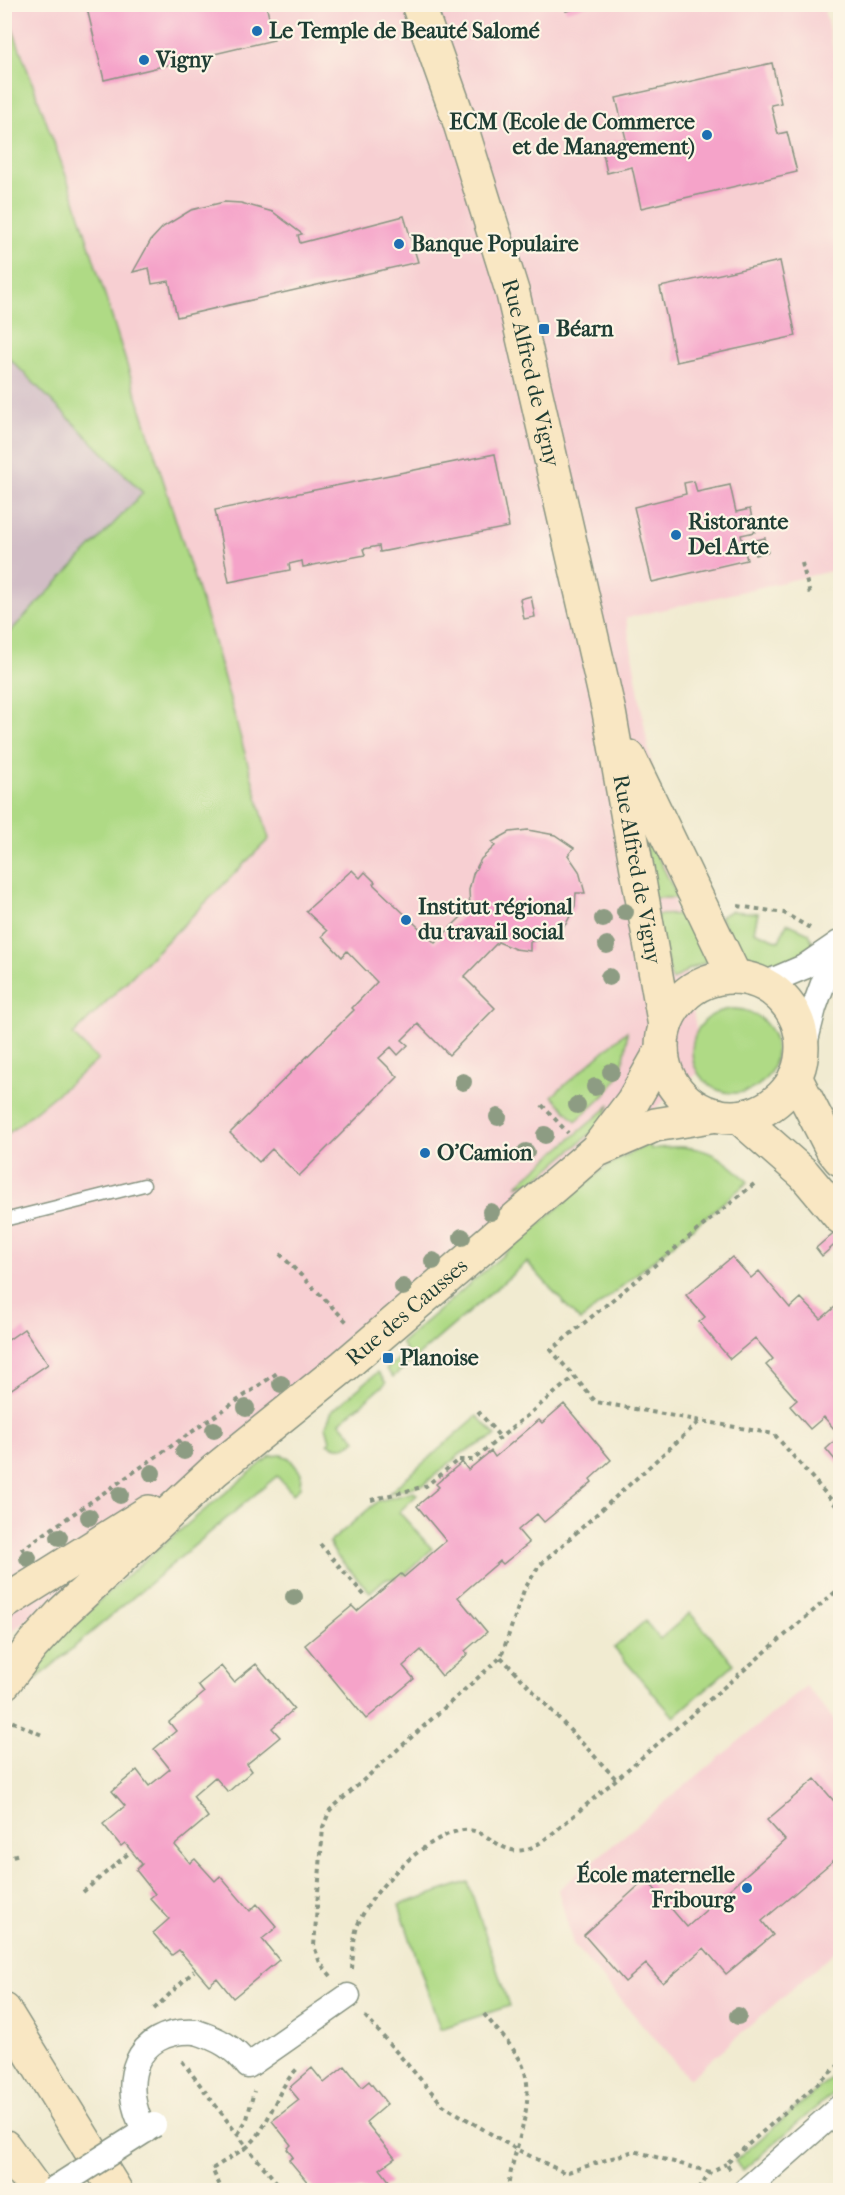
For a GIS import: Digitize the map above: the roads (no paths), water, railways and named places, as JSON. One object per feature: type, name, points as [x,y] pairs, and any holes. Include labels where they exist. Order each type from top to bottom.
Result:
[{"type":"street","name":"Rue Alfred de Vigny","points":[[418,4],[458,117],[513,294],[609,712],[663,1038]]},
{"type":"street","name":"Rue Alfred de Vigny","points":[[609,712],[749,981]]},
{"type":"street","points":[[838,943],[804,967],[749,981],[712,980],[691,990],[675,1006],[663,1038],[666,1072],[678,1092],[695,1107],[728,1116],[804,1174],[840,1217]]},
{"type":"street","points":[[728,1116],[762,1110],[782,1096],[799,1067],[814,1008],[838,943]]},
{"type":"street","points":[[749,981],[782,997],[794,1015],[801,1035],[799,1067],[832,1149],[840,1159]]},
{"type":"street","name":"Rue des Causses","points":[[4,1683],[32,1646],[64,1611],[214,1471],[352,1359],[596,1150],[633,1101],[663,1038]]},
{"type":"street","name":"Rue des Causses","points":[[596,1150],[656,1125],[728,1116]]},
{"type":"street","name":"Rue des Causses","points":[[4,1603],[214,1471]]},
{"type":"street","points":[[52,2190],[150,2128],[136,2115],[131,2092],[133,2072],[141,2054],[152,2043],[170,2033],[196,2032],[221,2041],[240,2055],[248,2066],[348,1996]]},
{"type":"street","points":[[4,2010],[115,2190]]},
{"type":"street","points":[[741,2183],[840,2107]]},
{"type":"street","points":[[5,2149],[36,2190]]},
{"type":"lane","points":[[4,1220],[144,1185]]},
{"type":"lane","points":[[5,2149],[29,2190]]},
{"type":"place","name":"Le Temple de Beauté Salomé","points":[[257,31]]},
{"type":"place","name":"Vigny","points":[[144,60]]},
{"type":"place","name":"ECM (Ecole de Commerce et de Management)","points":[[707,135]]},
{"type":"place","name":"Banque Populaire","points":[[399,244]]},
{"type":"place","name":"Béarn","points":[[544,329]]},
{"type":"place","name":"Ristorante Del Arte","points":[[676,535]]},
{"type":"place","name":"Institut régional du travail social","points":[[406,920]]},
{"type":"place","name":"O'Camion","points":[[425,1153]]},
{"type":"place","name":"Planoise","points":[[388,1358]]},
{"type":"place","name":"École maternelle Fribourg","points":[[747,1888]]}]
